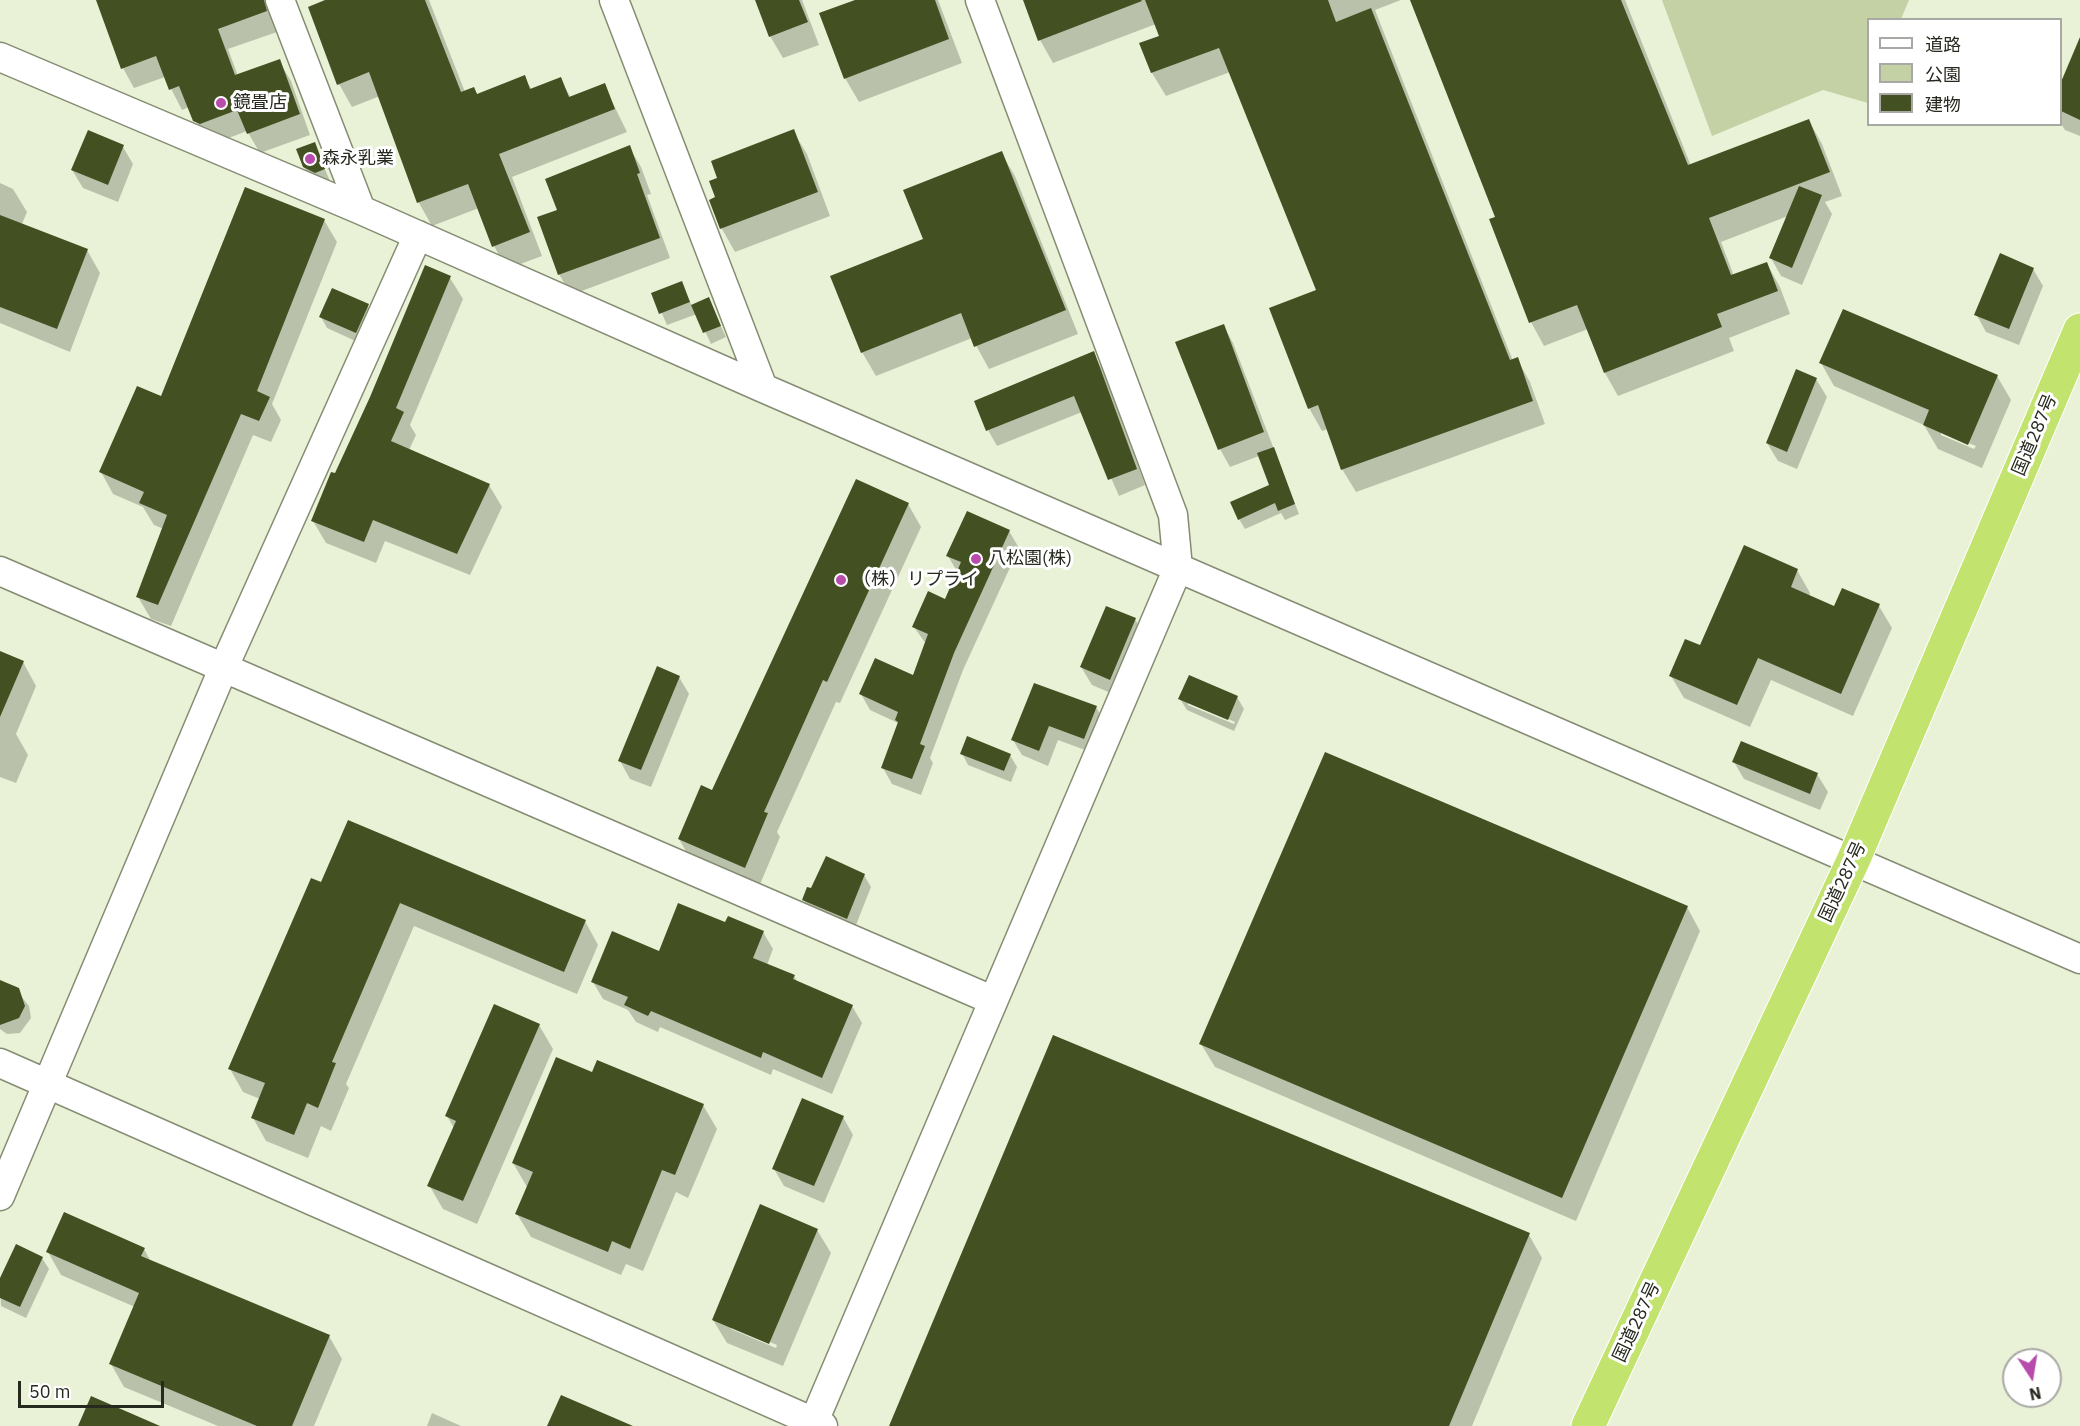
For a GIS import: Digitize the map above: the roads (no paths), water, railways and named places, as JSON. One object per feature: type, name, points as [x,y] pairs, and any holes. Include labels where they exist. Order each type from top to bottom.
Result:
[{"type":"highway","name":"国道287号","points":[[1588,1426],[1853,861],[2080,330]]},
{"type":"street","points":[[280,0],[361,210]]},
{"type":"street","points":[[614,0],[763,388]]},
{"type":"street","points":[[0,1063],[816,1425],[992,1000],[1178,568],[1173,515],[980,0]]},
{"type":"street","points":[[0,57],[361,210],[763,388],[2080,959]]},
{"type":"street","points":[[0,1196],[223,669],[418,235]]},
{"type":"street","points":[[0,571],[992,1000]]},
{"type":"place","name":"鏡畳店","points":[[221,103]]},
{"type":"place","name":"森永乳業","points":[[310,159]]},
{"type":"place","name":"八松園(株)","points":[[976,559]]},
{"type":"place","name":"（株）リプライ","points":[[841,580]]}]
